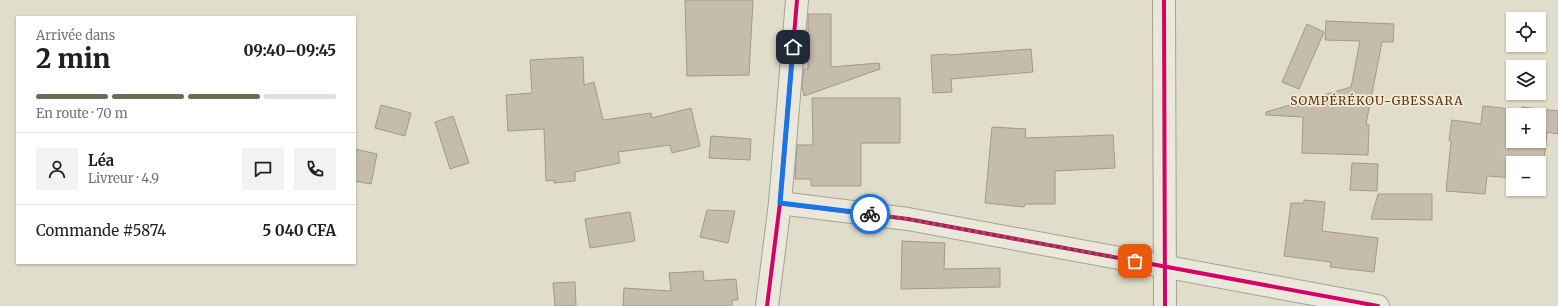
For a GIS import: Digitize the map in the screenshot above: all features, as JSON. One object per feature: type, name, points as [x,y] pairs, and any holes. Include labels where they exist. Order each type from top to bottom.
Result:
[{"type":"street","points":[[766,306],[780,203],[797,0]]},
{"type":"street","points":[[1164,0],[1165,306]]},
{"type":"street","points":[[780,203],[908,219],[1378,306]]},
{"type":"building","points":[[685,0],[753,0],[749,75],[687,76]]},
{"type":"building","points":[[808,14],[831,14],[831,67],[879,63],[880,69],[804,96],[802,85],[804,69],[808,69]]},
{"type":"building","points":[[1326,21],[1394,24],[1393,42],[1382,42],[1366,124],[1369,125],[1368,155],[1302,153],[1303,117],[1266,115],[1266,112],[1351,87],[1360,41],[1325,40]]},
{"type":"building","points":[[1307,24],[1324,32],[1299,89],[1282,82]]},
{"type":"building","points":[[1031,49],[1033,72],[951,79],[952,92],[933,93],[931,55]]},
{"type":"building","points":[[583,57],[584,85],[594,82],[603,120],[651,113],[652,118],[691,108],[700,146],[672,153],[670,145],[618,152],[620,163],[575,172],[575,181],[554,183],[554,180],[546,181],[544,129],[508,131],[506,95],[532,93],[530,60]]},
{"type":"building","points":[[812,98],[900,98],[900,143],[861,143],[861,186],[811,186],[811,179],[795,179],[797,145],[813,145]]},
{"type":"building","points":[[381,105],[411,113],[405,136],[375,128]]},
{"type":"building","points":[[1483,106],[1506,108],[1506,148],[1545,148],[1545,156],[1506,156],[1506,177],[1487,176],[1485,194],[1446,191],[1451,141],[1449,140],[1452,120],[1481,124]]},
{"type":"building","points":[[1546,110],[1558,111],[1558,134],[1547,132],[1546,142]]},
{"type":"building","points":[[453,116],[469,163],[450,169],[435,122]]},
{"type":"building","points":[[992,127],[1026,129],[1025,138],[1113,135],[1115,168],[1055,171],[1055,204],[1025,204],[1024,207],[985,203]]},
{"type":"building","points":[[711,136],[751,139],[750,160],[709,158]]},
{"type":"building","points":[[356,149],[377,154],[371,184],[356,181]]},
{"type":"building","points":[[1352,163],[1378,164],[1377,191],[1350,190]]},
{"type":"building","points":[[1378,194],[1432,194],[1432,220],[1371,219]]},
{"type":"building","points":[[1304,200],[1325,202],[1322,231],[1378,238],[1374,272],[1330,267],[1331,262],[1284,256],[1291,203],[1304,203]]},
{"type":"building","points":[[707,210],[735,211],[728,243],[700,237]]},
{"type":"building","points":[[630,212],[635,241],[590,248],[585,219]]},
{"type":"building","points":[[902,241],[945,243],[944,269],[1000,268],[1000,287],[901,289]]},
{"type":"building","points":[[703,271],[704,281],[736,279],[738,300],[732,300],[732,306],[623,306],[624,288],[671,291],[669,273]]},
{"type":"building","points":[[575,282],[576,306],[555,306],[553,283]]},
{"type":"cycle path","points":[[767,306],[780,203],[797,0]]},
{"type":"cycle path","points":[[1164,0],[1165,306]]},
{"type":"cycle path","points":[[780,203],[908,219],[1378,306]]},
{"type":"way so far","points":[[870,214],[908,219],[1135,261]]},
{"type":"district","name":"SOMPÉRÉKOU-GBESSARA","points":[[1377,101]]},
{"type":"route","points":[[793,47],[780,203],[870,214]]}]
